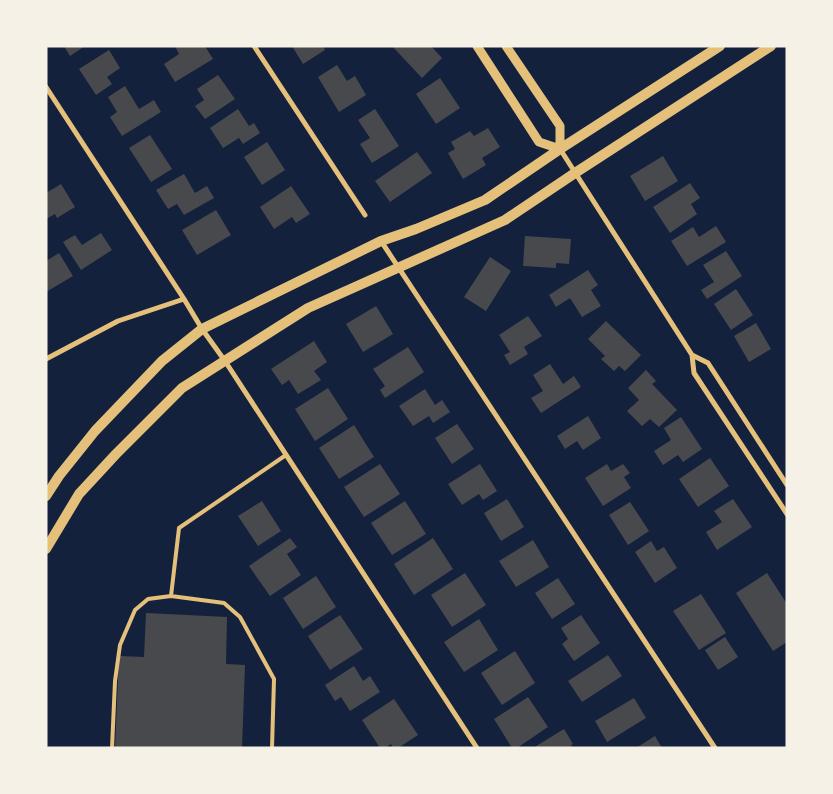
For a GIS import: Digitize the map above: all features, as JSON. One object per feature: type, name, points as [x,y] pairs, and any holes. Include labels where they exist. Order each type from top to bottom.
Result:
[{"type":"main road","points":[[46,496],[59,476],[95,431],[162,361],[202,329],[381,241],[416,229],[485,200],[560,149],[720,46]]},
{"type":"main road","points":[[46,549],[79,494],[182,388],[308,308],[505,220],[771,46]]},
{"type":"street","points":[[254,46],[364,215]]},
{"type":"street","points":[[477,46],[539,142],[560,149]]},
{"type":"street","points":[[506,46],[560,126],[560,149],[692,355],[694,373],[787,514]]},
{"type":"street","points":[[46,87],[202,329],[225,361],[478,748]]},
{"type":"street","points":[[381,241],[715,748]]},
{"type":"street","points":[[46,359],[118,321],[184,299]]},
{"type":"street","points":[[692,355],[708,363],[787,485]]},
{"type":"lane","points":[[171,596],[179,528],[286,455]]},
{"type":"lane","points":[[112,748],[115,681],[120,645],[135,610],[148,599],[171,596],[224,603],[240,617],[274,678],[272,748]]},
{"type":"building","points":[[64,46],[85,46],[70,56]]},
{"type":"building","points":[[175,46],[205,46],[213,59],[175,82],[164,64],[179,54]]},
{"type":"building","points":[[292,46],[323,46],[325,50],[303,64]]},
{"type":"building","points":[[392,46],[431,46],[442,58],[422,78]]},
{"type":"building","points":[[109,50],[120,68],[107,77],[112,84],[96,95],[79,69]]},
{"type":"building","points":[[337,65],[347,81],[355,76],[366,95],[339,112],[318,77]]},
{"type":"building","points":[[218,75],[235,99],[205,119],[195,106],[204,100],[197,89]]},
{"type":"building","points":[[440,78],[460,108],[436,124],[416,94]]},
{"type":"building","points":[[125,86],[139,109],[154,100],[161,112],[122,136],[110,117],[117,112],[108,97]]},
{"type":"building","points":[[238,109],[249,126],[254,123],[260,133],[243,144],[239,138],[223,148],[210,128]]},
{"type":"building","points":[[375,109],[399,146],[372,163],[360,144],[370,138],[358,120]]},
{"type":"building","points":[[488,128],[500,147],[482,158],[486,165],[463,179],[448,153],[455,149],[451,142],[470,131],[474,136]]},
{"type":"building","points":[[150,135],[172,169],[151,182],[129,148]]},
{"type":"building","points":[[267,142],[285,170],[262,185],[244,157]]},
{"type":"building","points":[[417,152],[432,173],[390,202],[375,181]]},
{"type":"building","points":[[663,156],[678,181],[645,201],[630,176]]},
{"type":"building","points":[[184,174],[195,193],[207,186],[214,198],[184,215],[177,204],[168,209],[156,190]]},
{"type":"building","points":[[690,183],[700,198],[691,204],[697,214],[670,233],[653,207]]},
{"type":"building","points":[[61,184],[75,207],[57,218],[55,214],[46,219],[46,193]]},
{"type":"building","points":[[291,186],[310,214],[296,223],[292,217],[274,229],[260,207]]},
{"type":"building","points":[[216,210],[231,235],[197,255],[182,230]]},
{"type":"building","points":[[716,226],[726,242],[687,266],[671,241],[693,227],[699,237]]},
{"type":"building","points":[[101,233],[112,250],[81,270],[63,242],[75,235],[82,245]]},
{"type":"building","points":[[525,236],[571,239],[569,264],[556,263],[556,268],[523,266]]},
{"type":"building","points":[[726,251],[742,276],[707,299],[701,290],[714,282],[703,265]]},
{"type":"building","points":[[59,253],[73,276],[46,292],[46,261]]},
{"type":"building","points":[[490,257],[511,271],[486,311],[464,297]]},
{"type":"building","points":[[588,270],[598,285],[591,290],[601,306],[582,317],[570,298],[556,307],[549,295]]},
{"type":"building","points":[[736,289],[753,315],[731,330],[714,304]]},
{"type":"building","points":[[376,306],[393,334],[363,352],[346,324]]},
{"type":"building","points":[[528,316],[542,336],[524,347],[528,354],[510,365],[504,355],[510,352],[499,335]]},
{"type":"building","points":[[606,321],[641,355],[625,371],[619,366],[614,371],[601,359],[605,356],[588,339]]},
{"type":"building","points":[[756,323],[771,349],[749,362],[734,336]]},
{"type":"building","points":[[314,341],[327,362],[314,371],[321,380],[298,394],[289,380],[282,385],[271,369]]},
{"type":"building","points":[[408,347],[424,372],[385,398],[380,390],[385,386],[373,369]]},
{"type":"building","points":[[550,364],[563,384],[574,376],[581,387],[541,413],[531,398],[543,391],[533,375]]},
{"type":"building","points":[[646,370],[656,381],[652,384],[677,410],[659,427],[650,419],[642,426],[627,411],[639,400],[628,388]]},
{"type":"building","points":[[328,388],[348,419],[315,441],[295,409]]},
{"type":"building","points":[[425,389],[435,405],[442,400],[450,412],[433,423],[429,416],[413,426],[399,406]]},
{"type":"building","points":[[588,416],[601,438],[583,450],[577,441],[565,449],[557,436]]},
{"type":"building","points":[[681,417],[702,449],[683,462],[678,455],[663,465],[654,451],[671,440],[664,428]]},
{"type":"building","points":[[457,424],[474,449],[452,464],[435,438]]},
{"type":"building","points":[[354,425],[374,457],[339,479],[319,448]]},
{"type":"building","points":[[710,458],[729,486],[698,507],[679,479]]},
{"type":"building","points":[[380,464],[400,494],[364,517],[344,487]]},
{"type":"building","points":[[480,464],[497,491],[483,500],[479,494],[462,505],[448,484]]},
{"type":"building","points":[[607,464],[611,471],[623,464],[630,473],[624,477],[631,488],[603,506],[585,478]]},
{"type":"building","points":[[507,499],[524,527],[501,541],[484,513]]},
{"type":"building","points":[[733,499],[752,527],[717,550],[706,532],[722,522],[714,511]]},
{"type":"building","points":[[262,501],[281,531],[258,546],[238,516]]},
{"type":"building","points":[[405,501],[426,534],[392,555],[371,523]]},
{"type":"building","points":[[630,502],[649,531],[628,545],[609,515]]},
{"type":"building","points":[[290,538],[297,547],[287,554],[301,575],[270,596],[249,566]]},
{"type":"building","points":[[433,538],[453,569],[414,595],[394,564]]},
{"type":"building","points":[[533,540],[549,567],[516,587],[499,561]]},
{"type":"building","points":[[651,541],[657,551],[664,547],[677,568],[655,583],[635,552]]},
{"type":"building","points":[[465,573],[486,605],[452,627],[431,595]]},
{"type":"building","points":[[767,573],[787,604],[787,642],[773,651],[736,593]]},
{"type":"building","points":[[316,576],[336,607],[303,629],[283,598]]},
{"type":"building","points":[[558,578],[575,604],[552,619],[535,593]]},
{"type":"building","points":[[701,594],[726,633],[699,650],[673,611]]},
{"type":"building","points":[[146,613],[227,617],[226,664],[245,665],[242,748],[115,748],[119,656],[144,657]]},
{"type":"building","points":[[340,615],[363,649],[330,670],[308,636]]},
{"type":"building","points":[[581,615],[600,643],[574,661],[562,644],[568,639],[561,628]]},
{"type":"building","points":[[479,619],[498,650],[464,672],[444,642]]},
{"type":"building","points":[[725,637],[738,657],[718,670],[705,650]]},
{"type":"building","points":[[515,651],[535,683],[502,705],[481,673]]},
{"type":"building","points":[[608,655],[622,676],[582,702],[568,681]]},
{"type":"building","points":[[354,666],[363,681],[370,676],[380,692],[350,711],[341,697],[335,701],[325,685]]},
{"type":"building","points":[[528,697],[548,727],[517,748],[512,748],[494,719]]},
{"type":"building","points":[[634,698],[646,718],[607,742],[595,721]]},
{"type":"building","points":[[394,699],[418,735],[398,748],[393,748],[391,744],[385,748],[380,748],[362,720]]},
{"type":"building","points":[[564,729],[573,744],[571,745],[573,748],[533,748]]},
{"type":"building","points":[[655,736],[662,748],[636,748]]}]
